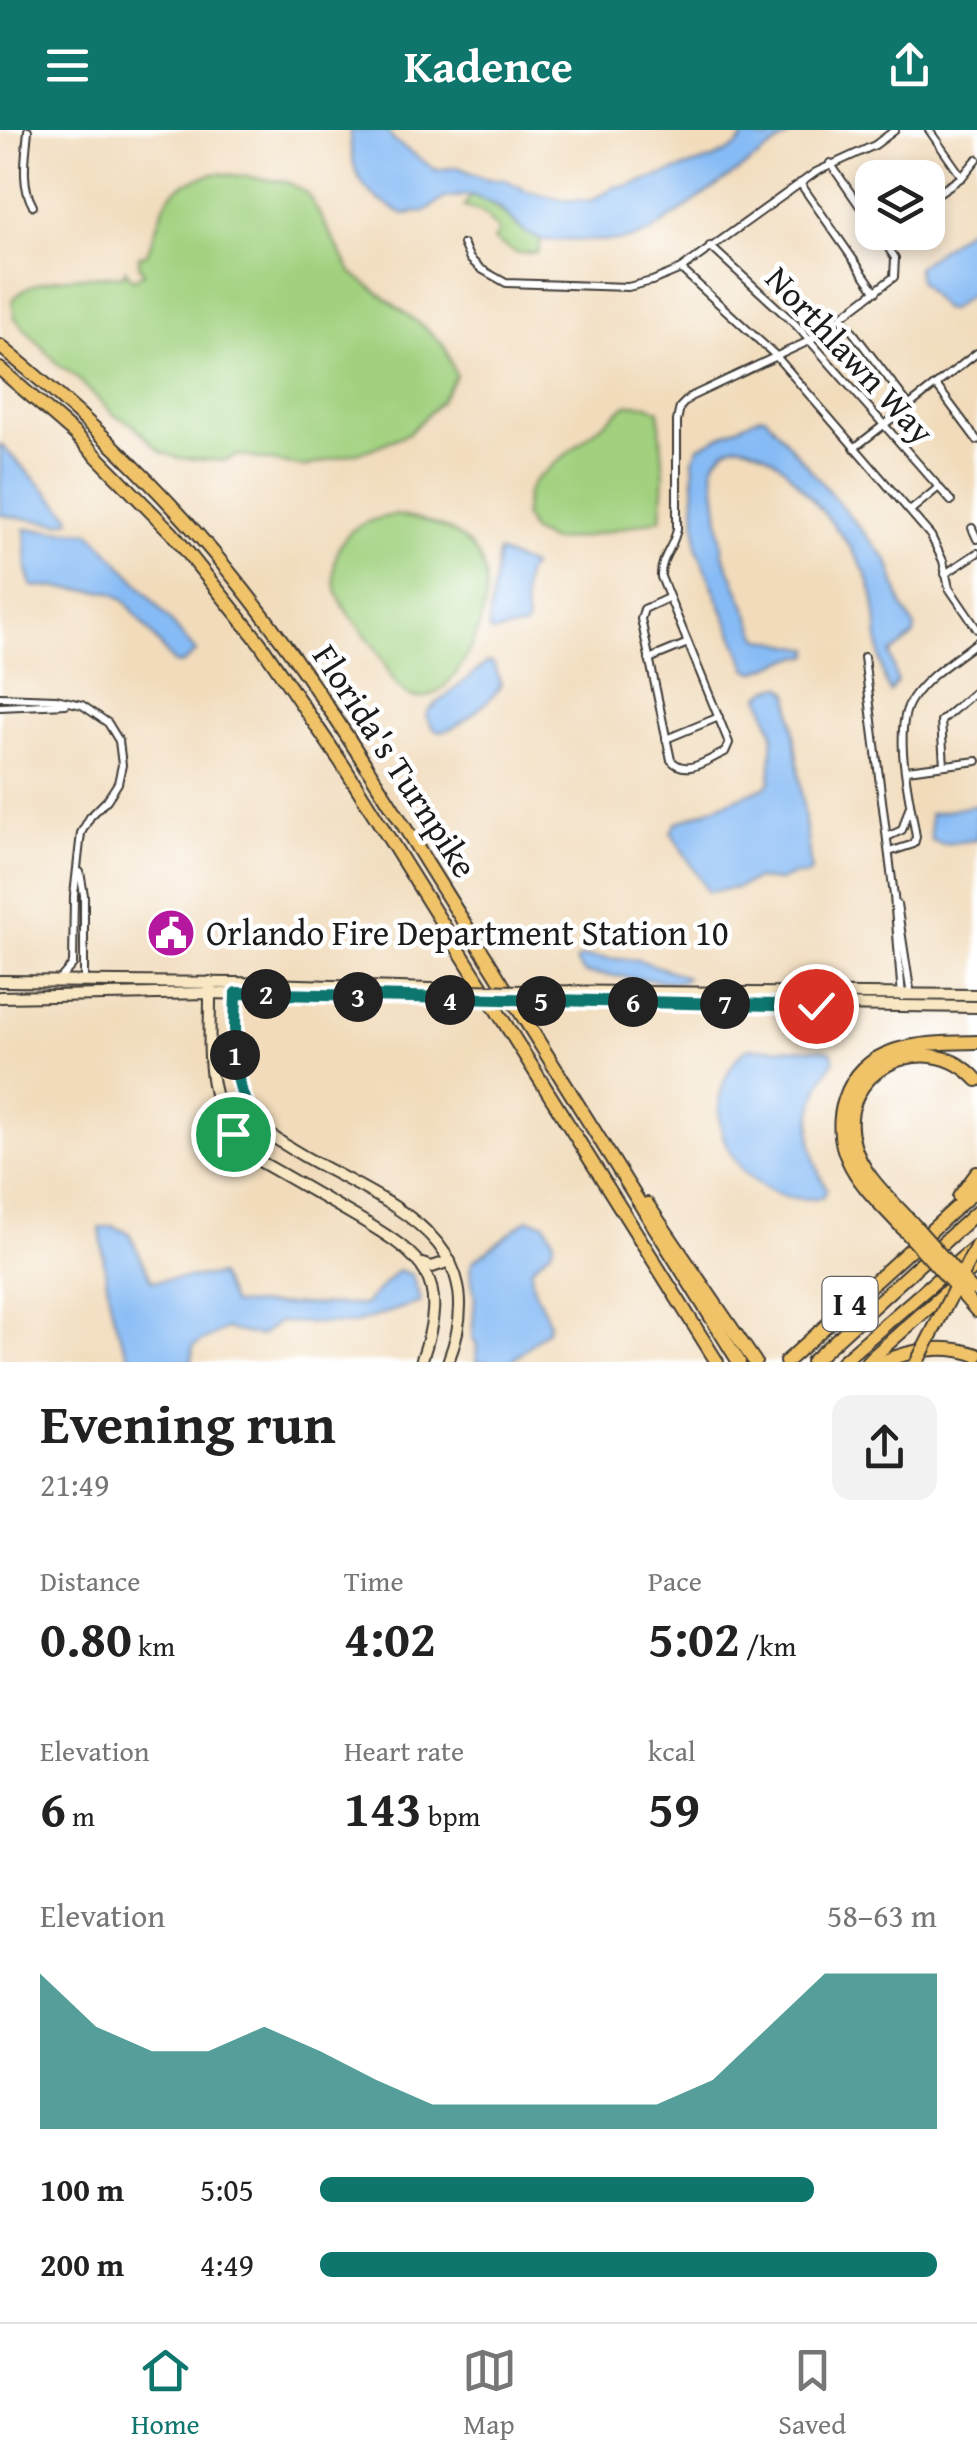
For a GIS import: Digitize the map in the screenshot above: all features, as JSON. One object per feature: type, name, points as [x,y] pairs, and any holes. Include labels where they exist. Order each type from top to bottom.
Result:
[{"type":"highway","name":"Florida's Turnpike","points":[[0,346],[88,421],[162,496],[275,632],[359,755],[738,1362]]},
{"type":"highway","name":"Florida's Turnpike","points":[[0,369],[75,434],[172,533],[260,643],[343,765],[715,1362]]},
{"type":"highway","points":[[977,1042],[924,1043],[894,1049],[863,1069],[844,1102],[841,1136],[846,1158],[856,1175],[971,1294],[977,1311]]},
{"type":"highway","points":[[910,1229],[858,1158],[852,1126],[858,1095],[882,1066],[916,1055],[952,1060],[977,1080]]},
{"type":"highway","points":[[617,1168],[663,1222],[755,1362]]},
{"type":"highway","points":[[951,1213],[977,1174]]},
{"type":"highway","name":"I 4","points":[[786,1362],[977,1189]]},
{"type":"highway","points":[[812,1362],[977,1212]]},
{"type":"highway","points":[[842,1362],[977,1245]]},
{"type":"highway","points":[[918,1362],[977,1245]]},
{"type":"highway","points":[[926,1362],[977,1262]]},
{"type":"highway","name":"I 4","points":[[866,1362],[977,1262]]},
{"type":"highway","points":[[882,1362],[930,1348],[952,1348],[977,1355]]},
{"type":"street","points":[[28,130],[26,176],[33,206]]},
{"type":"street","points":[[463,244],[481,270],[506,283],[628,287],[652,282],[681,268],[830,164],[875,146],[895,130]]},
{"type":"street","points":[[929,130],[962,177]]},
{"type":"street","points":[[945,188],[962,177],[977,159]]},
{"type":"street","points":[[830,164],[855,200]]},
{"type":"street","points":[[800,183],[876,292]]},
{"type":"street","name":"Northlawn Way","points":[[710,246],[809,340],[951,501]]},
{"type":"street","points":[[668,598],[641,613],[673,764],[688,769],[728,748],[660,569],[677,529],[678,414],[690,397],[809,340],[894,278],[897,265],[889,250]]},
{"type":"street","points":[[681,268],[774,355],[910,511],[938,548],[955,600],[977,628]]},
{"type":"street","points":[[842,318],[909,405]]},
{"type":"street","points":[[854,448],[977,353]]},
{"type":"street","points":[[936,386],[977,440]]},
{"type":"street","points":[[910,511],[938,487]]},
{"type":"street","points":[[972,528],[977,539]]},
{"type":"street","points":[[945,574],[977,553]]},
{"type":"street","points":[[889,852],[914,844],[902,722],[910,702],[923,685],[977,642]]},
{"type":"street","points":[[649,659],[688,643]]},
{"type":"street","points":[[864,657],[907,999]]},
{"type":"street","points":[[944,765],[941,721],[977,690]]},
{"type":"street","points":[[0,696],[15,702],[77,704],[108,723],[119,741],[120,778],[111,796],[82,831],[74,895],[73,964],[56,982]]},
{"type":"street","points":[[0,707],[15,702]]},
{"type":"street","points":[[666,738],[719,717]]},
{"type":"street","points":[[907,770],[977,761]]},
{"type":"street","points":[[902,830],[909,806]]},
{"type":"street","points":[[887,837],[902,830],[915,831]]},
{"type":"street","points":[[80,866],[84,982]]},
{"type":"street","points":[[74,895],[84,895]]},
{"type":"street","points":[[0,981],[160,982],[210,988]]},
{"type":"street","points":[[21,997],[36,991],[64,991],[84,982]]},
{"type":"street","points":[[75,996],[91,988],[126,988],[160,982]]},
{"type":"street","points":[[0,996],[210,988],[780,999],[907,999],[977,994]]},
{"type":"street","points":[[210,988],[211,1081],[222,1116],[233,1134],[262,1162],[399,1242],[422,1264],[431,1284],[434,1306],[432,1330],[421,1362]]},
{"type":"street","points":[[236,988],[235,1066],[244,1103],[253,1118],[283,1144],[422,1225],[450,1261],[462,1313],[448,1362]]},
{"type":"street","points":[[907,999],[977,1007]]},
{"type":"street","points":[[233,1134],[253,1118]]},
{"type":"street","points":[[329,1200],[342,1177]]},
{"type":"street","points":[[422,1264],[432,1267],[450,1261]]},
{"type":"green space","points":[[218,173],[288,182],[308,194],[352,273],[445,347],[456,376],[440,402],[409,433],[371,449],[304,467],[238,455],[223,461],[178,458],[161,452],[132,424],[114,415],[15,318],[12,300],[36,284],[64,278],[124,275],[125,270],[133,280],[144,273],[139,256],[146,255],[167,200],[184,185]]},
{"type":"green space","points":[[471,195],[491,204],[541,240],[538,253],[516,253],[494,240],[499,231],[482,212],[464,207]]},
{"type":"green space","points":[[626,405],[659,411],[664,476],[661,519],[551,541],[532,532],[524,516],[527,493],[534,481]]},
{"type":"green space","points":[[394,515],[451,531],[469,544],[486,581],[478,630],[465,659],[444,687],[421,698],[407,694],[396,684],[376,649],[344,607],[335,582],[338,551],[348,534],[363,524]]},
{"type":"water","points":[[350,130],[387,130],[393,140],[436,170],[458,167],[487,179],[504,179],[527,191],[590,201],[614,187],[713,159],[736,147],[746,135],[768,140],[780,130],[797,130],[649,233],[618,241],[541,240],[526,233],[498,206],[471,195],[445,198],[423,212],[404,214],[378,199],[361,181],[353,159]]},
{"type":"water","points":[[977,222],[977,289],[950,310],[943,309],[919,281],[917,267],[945,250],[945,246]]},
{"type":"water","points":[[765,416],[888,561],[902,605],[915,628],[914,635],[890,654],[897,682],[890,692],[882,668],[871,588],[857,557],[783,467],[763,453],[736,445],[717,458],[713,468],[723,554],[759,638],[811,649],[809,656],[754,672],[747,668],[697,549],[693,459],[699,447]]},
{"type":"water","points":[[0,444],[71,520],[59,523],[0,515]]},
{"type":"water","points":[[25,529],[90,532],[196,652],[182,664],[174,663],[125,601],[111,592],[32,586],[27,570]]},
{"type":"water","points":[[498,552],[531,566],[524,586],[527,622],[525,627],[492,633],[488,629]]},
{"type":"water","points":[[488,662],[493,663],[501,683],[499,689],[459,724],[435,730],[426,716],[429,710]]},
{"type":"water","points":[[782,686],[789,693],[811,870],[808,875],[793,875],[779,881],[757,879],[736,888],[708,892],[671,832],[676,823],[770,782],[773,733],[760,696]]},
{"type":"water","points":[[977,805],[977,840],[942,844],[931,840],[930,814]]},
{"type":"water","points":[[583,957],[639,960],[687,977],[674,982],[585,973],[577,964]]},
{"type":"water","points":[[750,1048],[832,1052],[834,1061],[818,1091],[811,1124],[814,1157],[827,1189],[823,1197],[797,1198],[774,1192],[737,1163],[725,1142],[720,1095],[735,1060]]},
{"type":"water","points":[[528,1219],[545,1223],[554,1240],[551,1250],[532,1267],[534,1290],[549,1323],[547,1330],[511,1362],[476,1362],[472,1262]]},
{"type":"water","points":[[112,1226],[129,1233],[152,1281],[219,1275],[232,1304],[364,1305],[398,1270],[412,1275],[421,1302],[352,1324],[278,1322],[260,1336],[226,1329],[193,1346],[192,1362],[133,1362],[118,1331],[106,1280],[100,1228]]},
{"type":"place","name":"Orlando Fire Department Station 10","points":[[171,933]]},
{"type":"route","points":[[233,1134],[253,1118],[244,1103],[235,1066],[236,993],[816,1006]]}]
